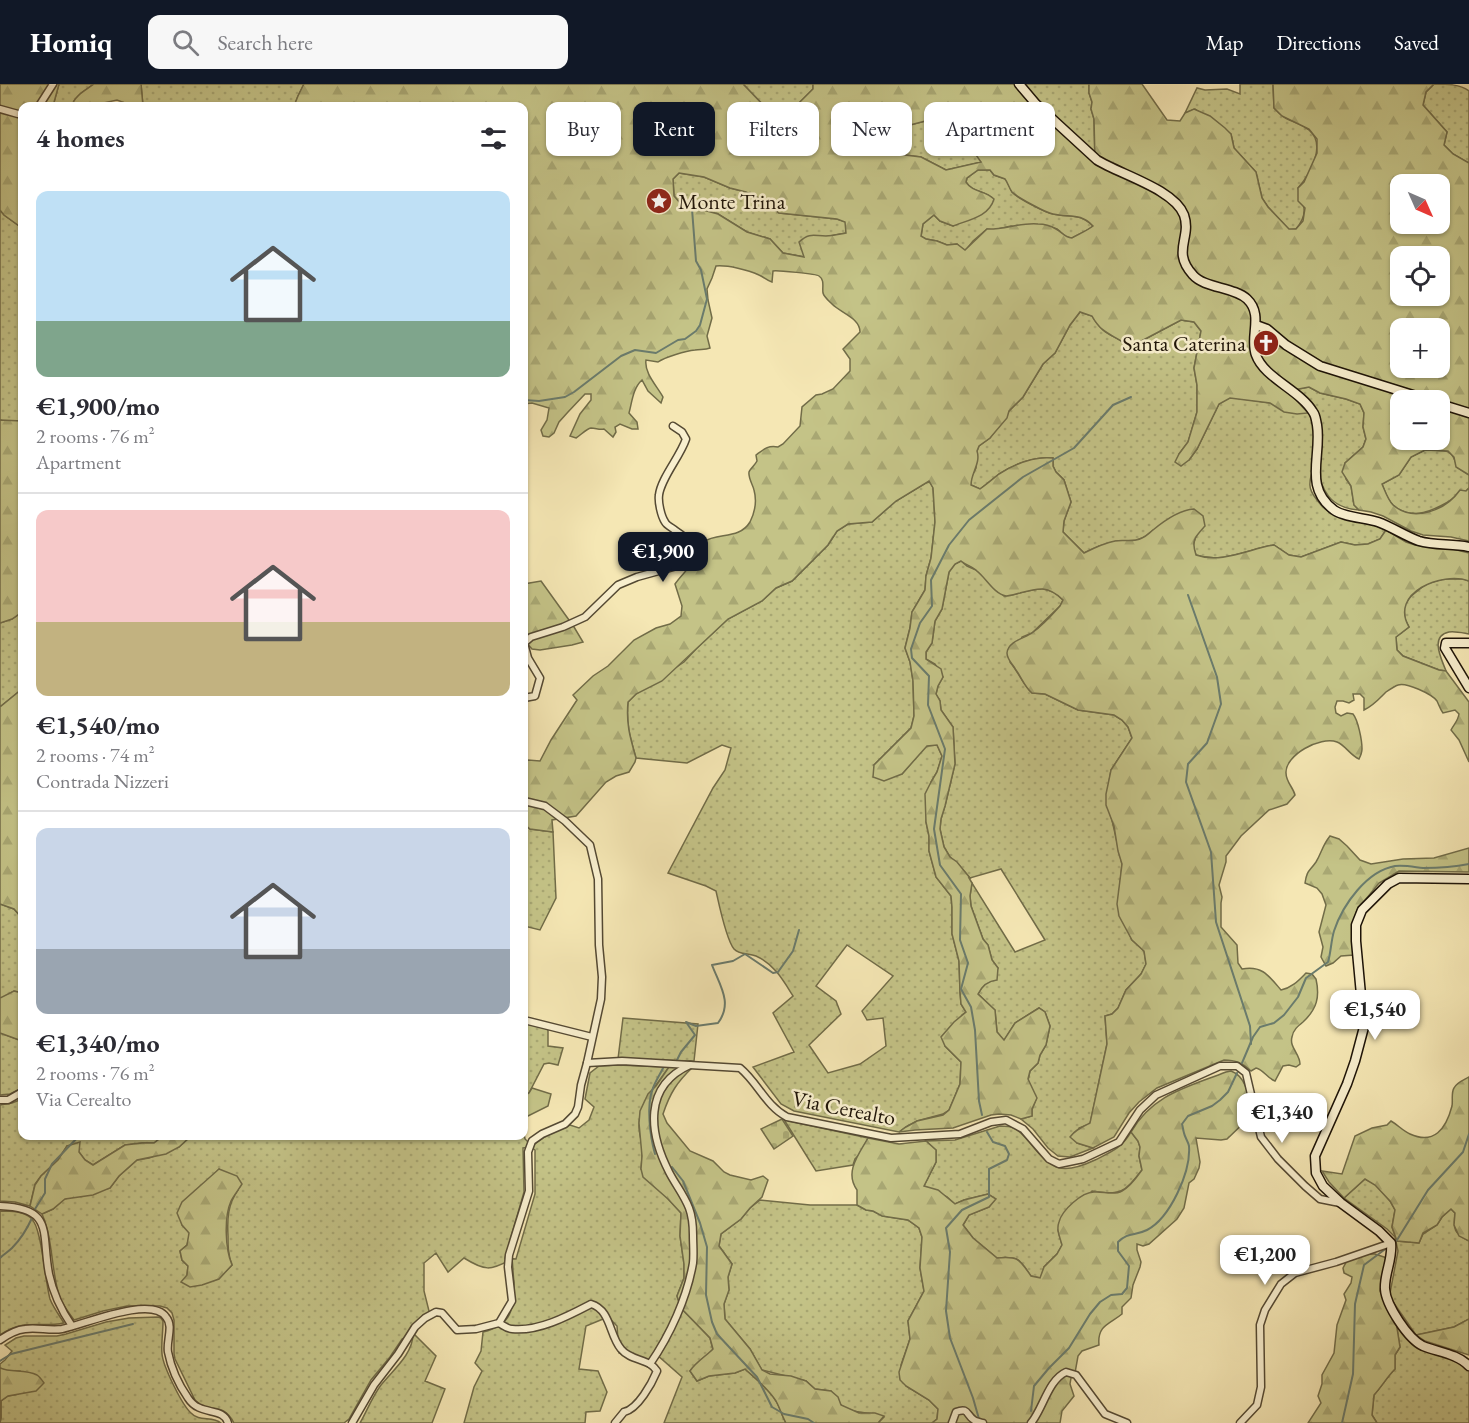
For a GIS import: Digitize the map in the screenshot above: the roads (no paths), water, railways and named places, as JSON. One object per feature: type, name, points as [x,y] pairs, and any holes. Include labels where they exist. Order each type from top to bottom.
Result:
[{"type":"street","points":[[42,102],[53,84]]},
{"type":"street","points":[[1019,84],[1036,104],[1097,160],[1108,168],[1152,186],[1176,205],[1183,214],[1185,223],[1182,258],[1194,278],[1247,299],[1253,308],[1256,325],[1254,345],[1256,356],[1263,367],[1305,401],[1315,414],[1318,432],[1315,481],[1323,499],[1336,512],[1378,522],[1420,541],[1469,547]]},
{"type":"street","points":[[0,109],[18,114]]},
{"type":"street","points":[[1256,325],[1267,329],[1286,345],[1320,366],[1397,390]]},
{"type":"street","points":[[1450,407],[1469,413]]},
{"type":"street","points":[[528,640],[585,617],[618,585],[694,561],[696,554],[691,542],[666,524],[661,512],[659,495],[686,439],[682,432],[673,426]]},
{"type":"street","points":[[1469,643],[1446,643],[1445,648],[1469,688]]},
{"type":"street","points":[[528,658],[540,678],[536,696],[528,697]]},
{"type":"street","points":[[352,1423],[374,1385],[399,1354],[414,1327],[425,1318],[436,1312],[442,1313],[457,1330],[477,1329],[499,1323],[512,1302],[509,1255],[529,1191],[528,1152],[532,1142],[542,1134],[565,1124],[575,1114],[578,1107],[580,1086],[601,999],[598,879],[590,845],[545,806],[528,802]]},
{"type":"street","points":[[1390,1245],[1323,1186],[1316,1173],[1315,1156],[1347,1084],[1364,1027],[1356,925],[1362,910],[1388,884],[1399,878],[1469,879]]},
{"type":"street","points":[[528,1021],[592,1036]]},
{"type":"street","name":"Via Cerealto","points":[[587,1063],[622,1061],[740,1068],[747,1073],[773,1108],[787,1118],[891,1138],[960,1134],[991,1122],[1006,1120],[1023,1129],[1049,1159],[1059,1164],[1083,1159],[1119,1142],[1140,1110],[1156,1095],[1220,1066],[1237,1066],[1246,1073],[1261,1137],[1278,1159],[1320,1199],[1341,1203]]},
{"type":"street","points":[[650,1364],[684,1296],[693,1262],[693,1233],[689,1209],[657,1145],[653,1116],[656,1102],[669,1077],[692,1064]]},
{"type":"street","points":[[0,1100],[8,1100],[18,1094]]},
{"type":"street","points":[[0,1206],[26,1209],[39,1220],[44,1230],[53,1291],[72,1326]]},
{"type":"street","points":[[1240,1423],[1257,1405],[1261,1387],[1260,1325],[1265,1310],[1281,1284],[1295,1273],[1362,1254],[1385,1244],[1390,1245]]},
{"type":"street","points":[[1390,1245],[1385,1290],[1398,1319],[1420,1345],[1461,1360],[1469,1366]]},
{"type":"street","points":[[499,1323],[510,1329],[531,1328],[562,1319],[591,1304],[598,1306],[604,1313],[621,1350],[650,1364],[657,1371],[640,1400],[629,1411],[624,1412],[615,1423]]},
{"type":"street","points":[[0,1340],[25,1329],[63,1329],[115,1313],[159,1310],[169,1321],[168,1350],[172,1364],[192,1405],[221,1414],[228,1423]]},
{"type":"street","points":[[1031,1423],[1053,1384],[1060,1375],[1066,1372],[1076,1375],[1105,1414],[1127,1423]]},
{"type":"street","points":[[952,1423],[956,1412],[964,1410],[973,1420],[983,1423]]},
{"type":"waterway","points":[[528,400],[565,397],[621,356],[635,350],[656,353],[696,331],[700,325],[707,299],[701,270],[696,261],[692,209]]},
{"type":"waterway","points":[[982,1115],[979,1101],[975,1030],[971,1007],[961,989],[968,963],[960,940],[961,894],[940,865],[934,829],[945,749],[928,705],[929,676],[912,658],[911,649],[920,623],[932,606],[931,580],[949,545],[969,520],[1023,477],[1074,448],[1113,405],[1131,397]]},
{"type":"waterway","points":[[1188,595],[1217,677],[1221,704],[1207,743],[1188,764],[1186,782],[1211,852],[1216,922],[1250,1026],[1251,1044]]},
{"type":"waterway","points":[[1242,1063],[1260,1027],[1274,1023],[1284,1015],[1298,997],[1306,978],[1328,962],[1333,935],[1343,910],[1357,890],[1375,874],[1395,866],[1435,868],[1469,864]]},
{"type":"waterway","points":[[677,1060],[695,1035],[686,1022],[696,1026],[718,1023],[725,1008],[724,994],[712,965],[733,961],[745,954],[773,973],[778,972],[793,951],[799,930]]},
{"type":"waterway","points":[[655,1154],[649,1112],[653,1088],[664,1066]]},
{"type":"waterway","points":[[1031,1411],[1034,1386],[1069,1348],[1090,1314],[1100,1302],[1111,1295],[1122,1294],[1127,1288],[1129,1266],[1118,1251],[1118,1242],[1125,1237],[1147,1230],[1164,1215],[1171,1205],[1183,1181],[1189,1157],[1189,1146],[1182,1124],[1188,1116],[1220,1100],[1228,1092],[1237,1073]]},
{"type":"waterway","points":[[979,1419],[950,1338],[946,1311],[950,1252],[946,1228],[962,1210],[989,1197],[989,1169],[1007,1160],[1009,1154],[1005,1146],[993,1142],[987,1132]]},
{"type":"waterway","points":[[1393,1243],[1428,1190],[1463,1152],[1469,1134]]},
{"type":"waterway","points":[[35,1209],[45,1193],[45,1179],[52,1164],[75,1140]]},
{"type":"waterway","points":[[672,1167],[683,1181],[707,1247],[706,1295],[717,1334],[757,1377],[772,1407],[784,1414],[808,1419],[814,1423]]},
{"type":"waterway","points":[[0,1258],[18,1241],[32,1218]]},
{"type":"waterway","points":[[1342,1423],[1353,1374],[1355,1304],[1364,1265],[1388,1247]]},
{"type":"waterway","points":[[0,1361],[11,1354],[133,1324]]},
{"type":"place","name":"Monte Trina","points":[[659,201]]},
{"type":"place","name":"Santa Caterina","points":[[1266,343]]}]
